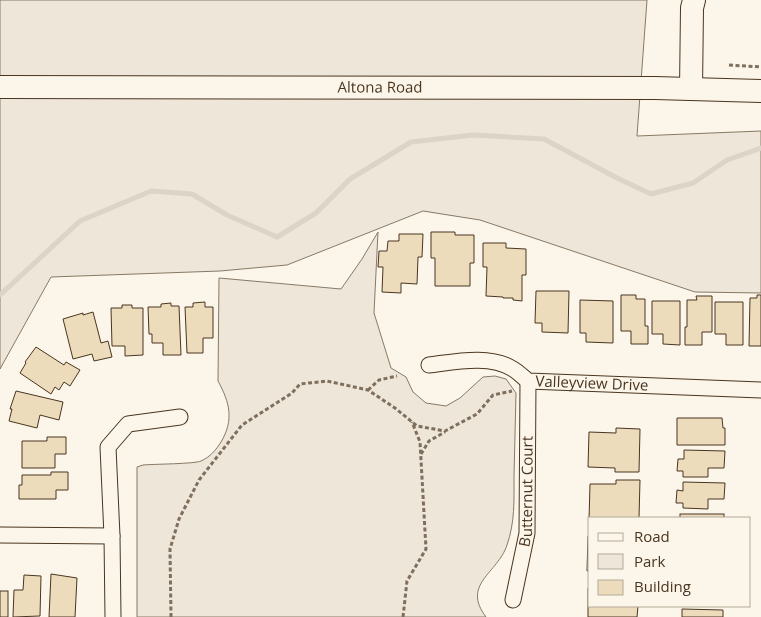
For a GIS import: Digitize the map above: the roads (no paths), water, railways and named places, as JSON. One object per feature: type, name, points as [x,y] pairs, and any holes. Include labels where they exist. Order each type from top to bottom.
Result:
[{"type":"main road","points":[[691,89],[694,0]]},
{"type":"main road","name":"Altona Road","points":[[0,87],[761,90]]},
{"type":"street","name":"Valleyview Drive","points":[[429,365],[459,361],[489,361],[513,369],[528,381],[761,390]]},
{"type":"street","name":"Butternut Court","points":[[513,600],[527,533],[528,381]]},
{"type":"street","points":[[113,617],[108,447],[128,424],[180,417]]},
{"type":"street","points":[[0,535],[112,536]]},
{"type":"waterway","points":[[0,295],[80,221],[151,191],[192,194],[227,215],[277,237],[316,213],[350,179],[411,142],[473,135],[544,139],[651,194],[693,183],[727,160],[761,148]]}]
